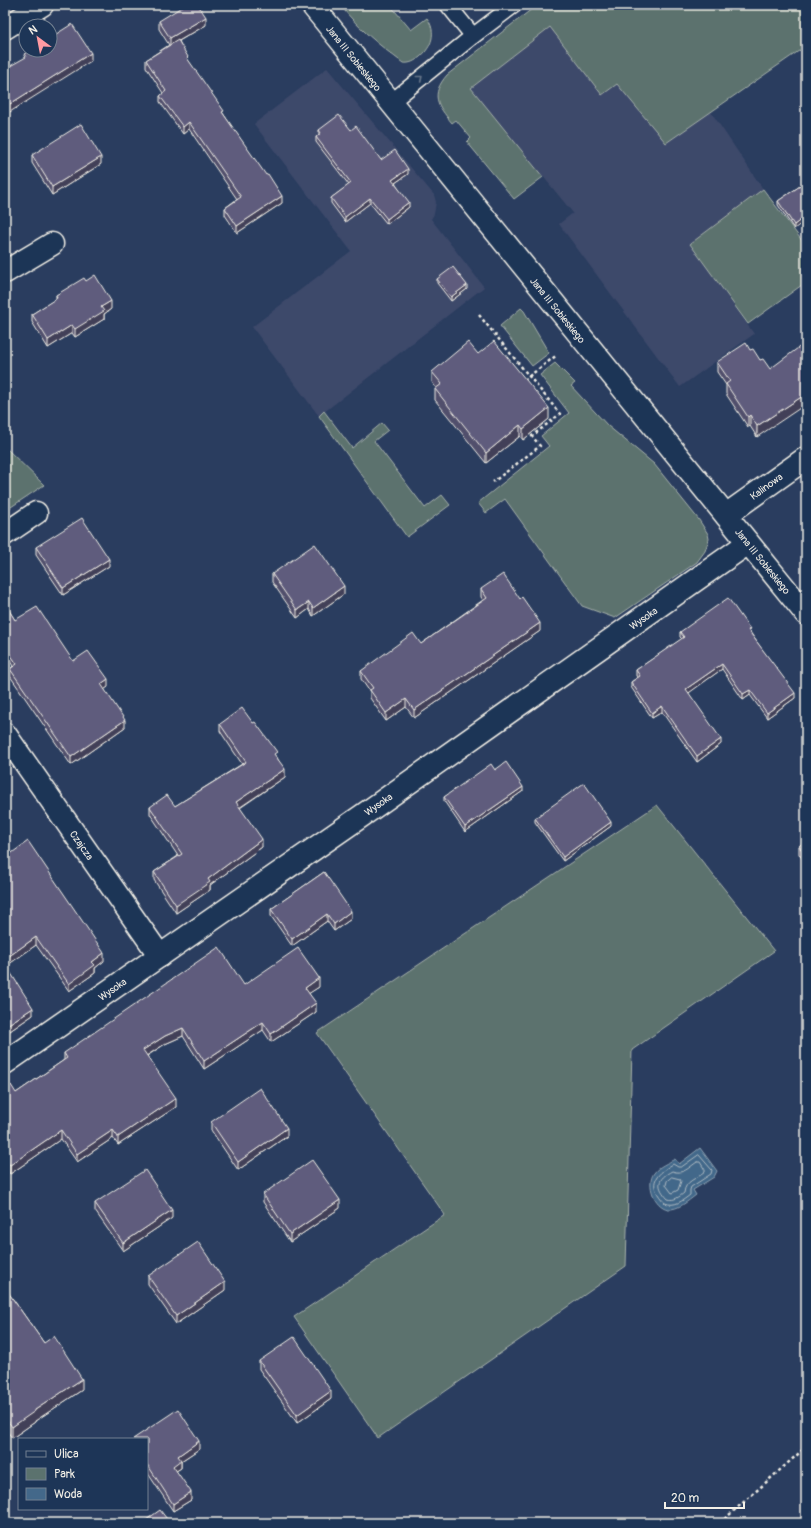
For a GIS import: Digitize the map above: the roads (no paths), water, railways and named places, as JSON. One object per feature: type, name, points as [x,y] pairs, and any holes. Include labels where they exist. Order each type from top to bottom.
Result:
[{"type":"street","points":[[5,28],[42,5]]},
{"type":"street","name":"Jana III Sobieskiego","points":[[312,5],[806,614]]},
{"type":"street","points":[[5,272],[52,244]]},
{"type":"street","name":"Kalinowa","points":[[726,515],[806,458]]},
{"type":"street","points":[[5,534],[36,514]]},
{"type":"street","name":"Wysoka","points":[[5,1063],[363,815],[748,543]]},
{"type":"street","name":"Czajcza","points":[[5,734],[160,956]]},
{"type":"lane","points":[[448,5],[473,36]]},
{"type":"lane","points":[[390,103],[514,5]]},
{"type":"water","points":[[700,1148],[717,1171],[714,1177],[693,1190],[696,1195],[683,1205],[672,1209],[663,1207],[655,1199],[651,1188],[654,1173],[675,1159],[679,1164]]}]
